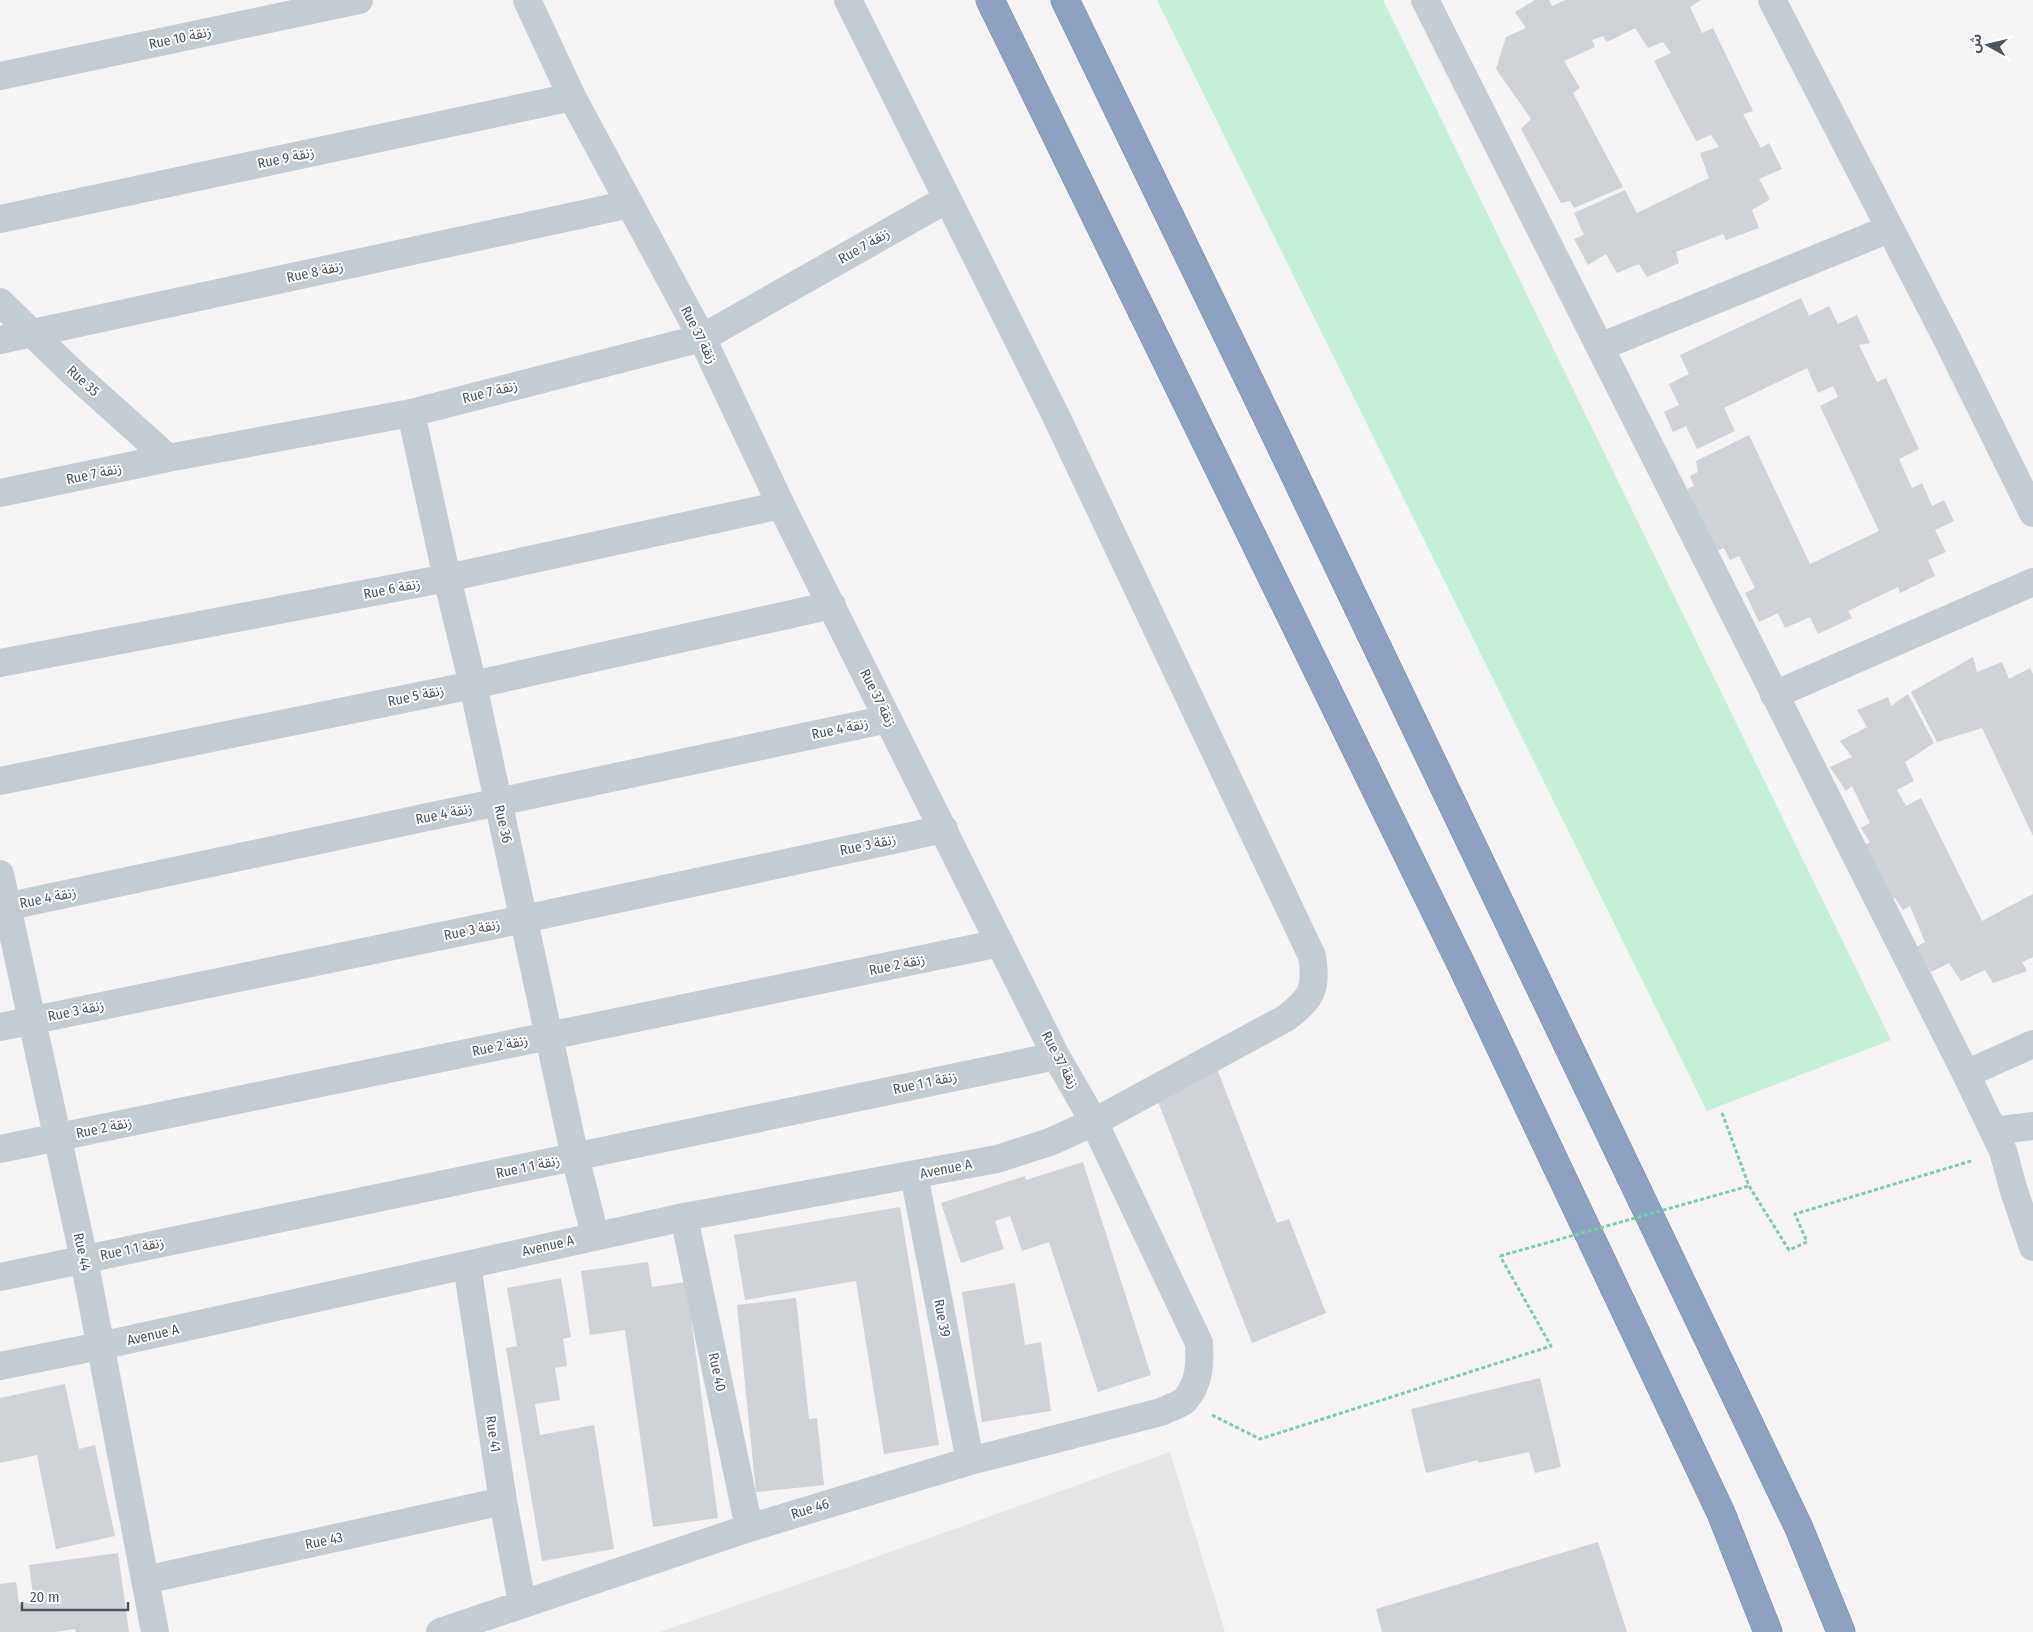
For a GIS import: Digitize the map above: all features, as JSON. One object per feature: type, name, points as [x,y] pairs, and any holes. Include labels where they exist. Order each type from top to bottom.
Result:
[{"type":"highway","points":[[990,0],[1467,975],[1721,1512],[1768,1632]]},
{"type":"highway","points":[[1065,0],[1276,435],[1849,1632]]},
{"type":"highway","points":[[1799,1528],[1841,1632]]},
{"type":"street","name":"Rue 10 زنقة","points":[[0,76],[360,0]]},
{"type":"street","name":"Rue 37 زنقة","points":[[527,0],[572,97],[702,338],[781,505],[1056,1056],[1094,1122],[1199,1343],[1198,1377],[1185,1401]]},
{"type":"street","name":"Avenue A","points":[[0,1366],[100,1346],[595,1235],[997,1158],[1050,1142],[1094,1122],[1286,1018],[1302,1005],[1312,992],[1315,974],[1312,956],[1055,414],[848,0]]},
{"type":"street","points":[[1772,0],[1946,338],[2033,513]]},
{"type":"street","points":[[1433,3],[1600,347],[1966,1074],[1998,1141],[2033,1247]]},
{"type":"street","name":"Rue 9 زنقة","points":[[0,219],[572,97]]},
{"type":"street","name":"Rue 7 زنقة","points":[[0,493],[168,458],[411,413],[702,338],[947,199]]},
{"type":"street","name":"Rue 8 زنقة","points":[[0,340],[630,204]]},
{"type":"street","points":[[1600,347],[1889,229]]},
{"type":"street","name":"Rue 35","points":[[0,302],[32,334],[168,458]]},
{"type":"street","name":"Rue 36","points":[[411,413],[447,578],[473,684],[575,1157],[595,1235]]},
{"type":"street","name":"Rue 6 زنقة","points":[[0,663],[447,578],[781,505]]},
{"type":"street","points":[[1774,695],[2033,582]]},
{"type":"street","name":"Rue 5 زنقة","points":[[0,781],[473,684],[832,605]]},
{"type":"street","name":"Rue 4 زنقة","points":[[4,907],[888,719]]},
{"type":"street","name":"Rue 3 زنقة","points":[[0,1026],[524,920],[944,829]]},
{"type":"street","name":"Rue 44","points":[[0,874],[4,907],[32,1020],[84,1259],[155,1632]]},
{"type":"street","name":"Rue 2 زنقة","points":[[0,1148],[1000,943]]},
{"type":"street","points":[[1966,1074],[2033,1044]]},
{"type":"street","name":"Rue 1 زنقة 1","points":[[0,1277],[1056,1056]]},
{"type":"street","points":[[1998,1141],[2033,1126]]},
{"type":"street","name":"Rue 39","points":[[914,1175],[970,1461]]},
{"type":"street","name":"Rue 40","points":[[684,1217],[749,1528]]},
{"type":"street","name":"Rue 41","points":[[467,1265],[503,1502],[522,1603]]},
{"type":"street","name":"Rue 46","points":[[440,1632],[749,1528],[970,1461],[1160,1412],[1185,1401]]},
{"type":"street","name":"Rue 43","points":[[144,1580],[503,1502]]},
{"type":"path","points":[[1722,1113],[1750,1186],[1789,1250],[1807,1242],[1795,1214],[1998,1141]]},
{"type":"path","points":[[1185,1401],[1260,1439],[1550,1346],[1500,1256],[1750,1186]]},
{"type":"shaded area","points":[[1170,1452],[1225,1632],[660,1632],[848,1567]]},
{"type":"green space","points":[[1157,0],[1383,0],[1891,1040],[1707,1111]]},
{"type":"building","points":[[1535,0],[1549,0],[1552,6],[1566,0],[1701,0],[1690,7],[1702,33],[1713,28],[1753,111],[1743,114],[1761,148],[1769,143],[1782,169],[1759,179],[1770,199],[1752,210],[1759,228],[1726,240],[1723,234],[1676,252],[1679,263],[1647,277],[1639,264],[1617,273],[1606,254],[1588,265],[1574,239],[1584,235],[1574,213],[1625,190],[1637,213],[1709,178],[1700,153],[1719,147],[1711,135],[1696,141],[1654,61],[1671,53],[1663,42],[1648,48],[1635,28],[1607,42],[1603,36],[1592,40],[1595,47],[1564,61],[1580,88],[1573,93],[1623,187],[1574,208],[1570,201],[1561,203],[1521,129],[1531,119],[1496,69],[1506,37],[1526,28],[1515,12]]},
{"type":"building","points":[[1801,298],[1809,316],[1829,306],[1838,324],[1857,315],[1870,343],[1859,345],[1877,382],[1886,378],[1919,449],[1899,459],[1912,488],[1922,483],[1932,506],[1944,500],[1954,521],[1935,530],[1946,552],[1928,560],[1935,576],[1900,593],[1898,587],[1848,611],[1852,618],[1818,634],[1810,617],[1785,628],[1778,613],[1759,622],[1745,593],[1755,588],[1739,556],[1730,560],[1724,548],[1717,551],[1687,489],[1694,486],[1690,476],[1698,472],[1696,461],[1749,435],[1810,564],[1879,531],[1820,406],[1838,397],[1833,386],[1818,393],[1807,368],[1724,408],[1735,431],[1697,449],[1686,426],[1673,432],[1664,412],[1679,405],[1669,384],[1689,374],[1680,355]]},
{"type":"building","points":[[1973,657],[1977,672],[2002,662],[2009,679],[2030,668],[2033,674],[2033,836],[1982,728],[1937,742],[1911,692]]},
{"type":"building","points":[[1908,694],[1934,743],[1905,762],[1914,781],[1897,790],[1906,806],[1921,798],[1982,921],[2033,894],[2033,957],[2022,962],[2027,971],[1993,983],[1985,970],[1961,981],[1949,963],[1931,972],[1916,947],[1925,942],[1910,906],[1903,910],[1895,898],[1888,899],[1862,846],[1870,842],[1861,828],[1870,823],[1852,786],[1846,791],[1830,767],[1852,757],[1840,741],[1867,727],[1857,710],[1888,697],[1891,706]]},
{"type":"building","points":[[1217,1069],[1277,1223],[1289,1219],[1326,1313],[1252,1343],[1155,1094]]},
{"type":"building","points":[[1083,1162],[1151,1375],[1098,1392],[1049,1242],[1022,1251],[1010,1216],[995,1221],[1004,1249],[961,1263],[941,1203],[1025,1176],[1026,1180]]},
{"type":"building","points":[[900,1207],[939,1445],[884,1454],[856,1281],[745,1300],[734,1235]]},
{"type":"building","points":[[648,1262],[652,1287],[686,1282],[718,1518],[653,1527],[625,1330],[590,1335],[581,1271]]},
{"type":"building","points":[[561,1278],[571,1337],[563,1339],[567,1366],[555,1368],[560,1400],[535,1404],[540,1435],[594,1425],[614,1549],[542,1561],[506,1348],[517,1346],[507,1288]]},
{"type":"building","points":[[1015,1283],[1025,1345],[1041,1342],[1051,1411],[982,1422],[962,1292]]},
{"type":"building","points":[[796,1298],[809,1419],[817,1418],[824,1485],[756,1492],[737,1305]]},
{"type":"building","points":[[1540,1378],[1561,1467],[1535,1473],[1529,1452],[1478,1463],[1478,1460],[1426,1473],[1411,1409]]},
{"type":"building","points":[[65,1384],[79,1449],[95,1445],[115,1536],[56,1549],[37,1455],[0,1463],[0,1398]]},
{"type":"building","points":[[1598,1542],[1627,1632],[1382,1632],[1376,1609]]},
{"type":"building","points":[[118,1553],[129,1632],[76,1632],[75,1629],[55,1632],[0,1632],[0,1584],[16,1582],[19,1604],[34,1602],[29,1565]]}]
